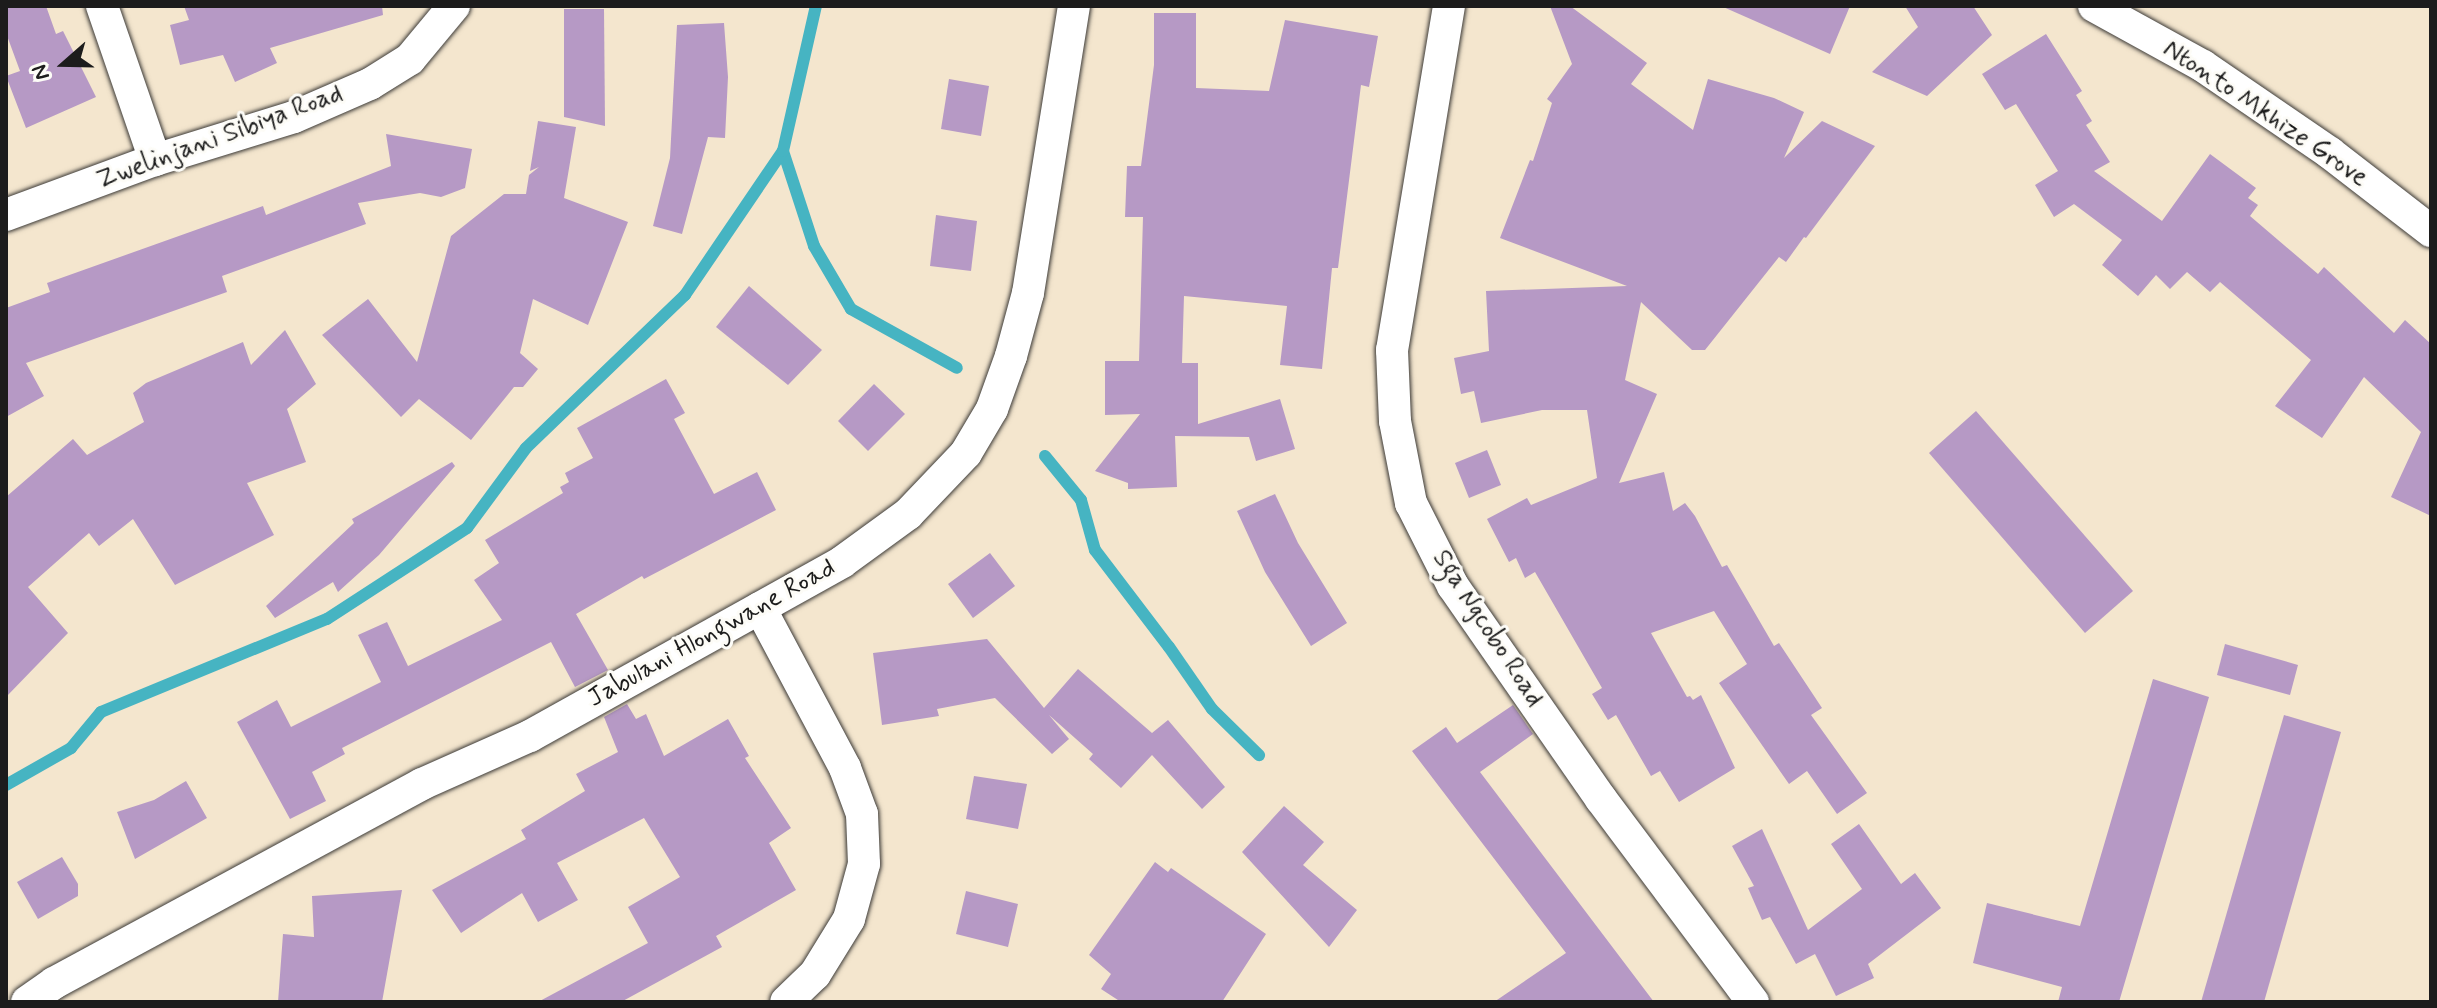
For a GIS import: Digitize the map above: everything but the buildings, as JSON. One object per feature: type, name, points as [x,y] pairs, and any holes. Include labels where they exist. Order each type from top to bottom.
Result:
[{"type":"street","points":[[102,6],[155,160]]},
{"type":"street","name":"Zwelinjani Sibiya Road","points":[[6,215],[155,160],[294,117],[370,84],[410,59],[454,6]]},
{"type":"street","name":"Jabulani Hlongwane Road","points":[[27,1002],[54,983],[381,806],[530,736],[842,562],[908,514],[966,453],[992,409],[1028,293],[1074,6]]},
{"type":"street","name":"Sga Ngcobo Road","points":[[1449,6],[1392,350],[1395,421],[1411,503],[1461,598],[1601,799],[1753,1002]]},
{"type":"street","name":"Ntonto Mkhize Grove","points":[[2094,6],[2203,66],[2330,153],[2431,231]]},
{"type":"street","points":[[760,608],[845,768],[862,814],[864,864],[849,919],[815,974],[786,1002]]},
{"type":"waterway","points":[[6,785],[71,748],[101,712],[327,619],[467,528],[526,448],[685,295],[783,151],[816,6]]},
{"type":"waterway","points":[[783,151],[814,246],[851,309],[957,368]]},
{"type":"waterway","points":[[1045,456],[1081,500],[1095,550],[1212,709],[1259,755]]}]
